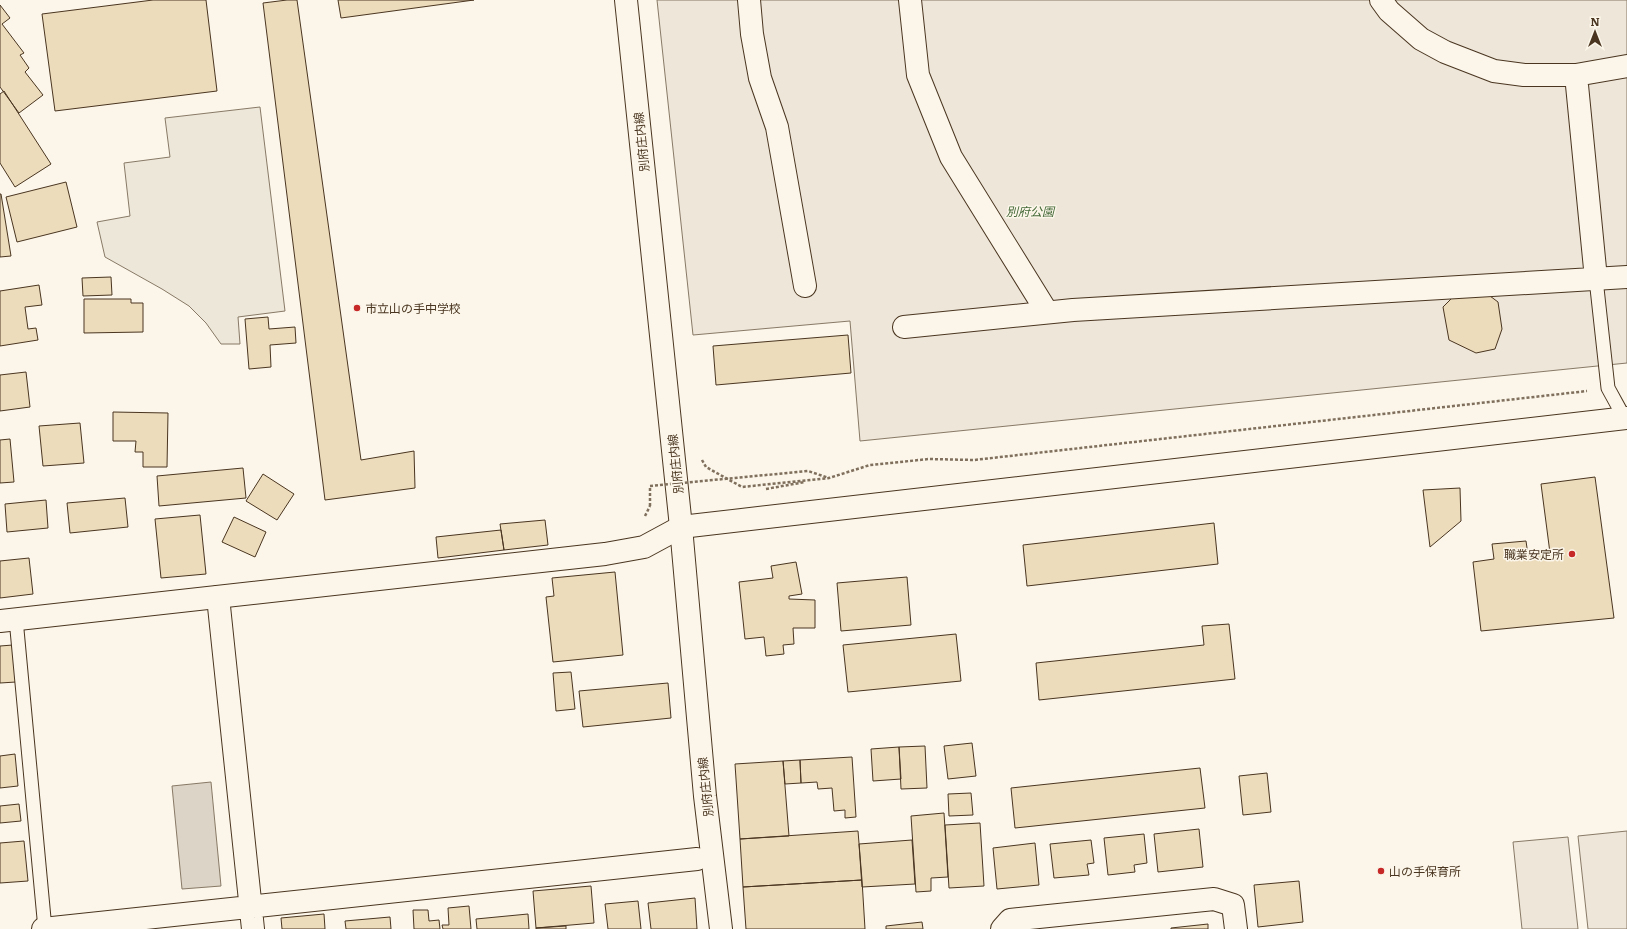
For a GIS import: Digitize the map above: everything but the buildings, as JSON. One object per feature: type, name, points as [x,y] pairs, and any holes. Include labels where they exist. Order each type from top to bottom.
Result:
[{"type":"street","name":"別府庄内線","points":[[626,0],[681,527],[705,796],[721,929]]},
{"type":"street","points":[[749,0],[752,34],[760,78],[777,127],[805,286]]},
{"type":"street","points":[[910,0],[918,76],[951,157],[1047,312]]},
{"type":"street","points":[[1381,0],[1389,11],[1421,39],[1445,52],[1494,71],[1524,74],[1576,74],[1627,66]]},
{"type":"street","points":[[1576,74],[1596,279]]},
{"type":"street","points":[[904,327],[1047,312],[1627,277]]},
{"type":"street","points":[[8,620],[605,554],[644,547],[681,527],[1626,425]]},
{"type":"street","points":[[218,597],[253,929]]},
{"type":"street","points":[[44,929],[697,859]]},
{"type":"street","points":[[1002,929],[1010,920],[1214,899],[1233,905],[1236,929]]},
{"type":"lane","points":[[1596,279],[1608,388],[1626,425]]},
{"type":"lane","points":[[8,620],[44,929]]},
{"type":"path","points":[[701,460],[706,467],[742,487],[829,478],[870,464],[929,459],[974,460],[1608,388]]},
{"type":"path","points":[[650,506],[650,486],[808,471],[829,478]]},
{"type":"green space","name":"別府公園","points":[[657,0],[1627,0],[1627,363],[860,441],[850,321],[693,335]]},
{"type":"green space","points":[[1627,831],[1627,929],[1588,929],[1578,836]]},
{"type":"green space","points":[[1568,837],[1578,929],[1522,929],[1513,842]]},
{"type":"shaded area","points":[[260,107],[285,311],[238,317],[240,344],[221,344],[206,323],[189,306],[105,257],[97,222],[130,216],[124,163],[170,157],[165,118]]},
{"type":"shaded area","points":[[211,782],[221,886],[182,889],[172,786]]},
{"type":"place","name":"市立山の手中学校","points":[[357,308]]},
{"type":"place","name":"職業安定所","points":[[1572,554]]},
{"type":"place","name":"山の手保育所","points":[[1381,871]]}]
